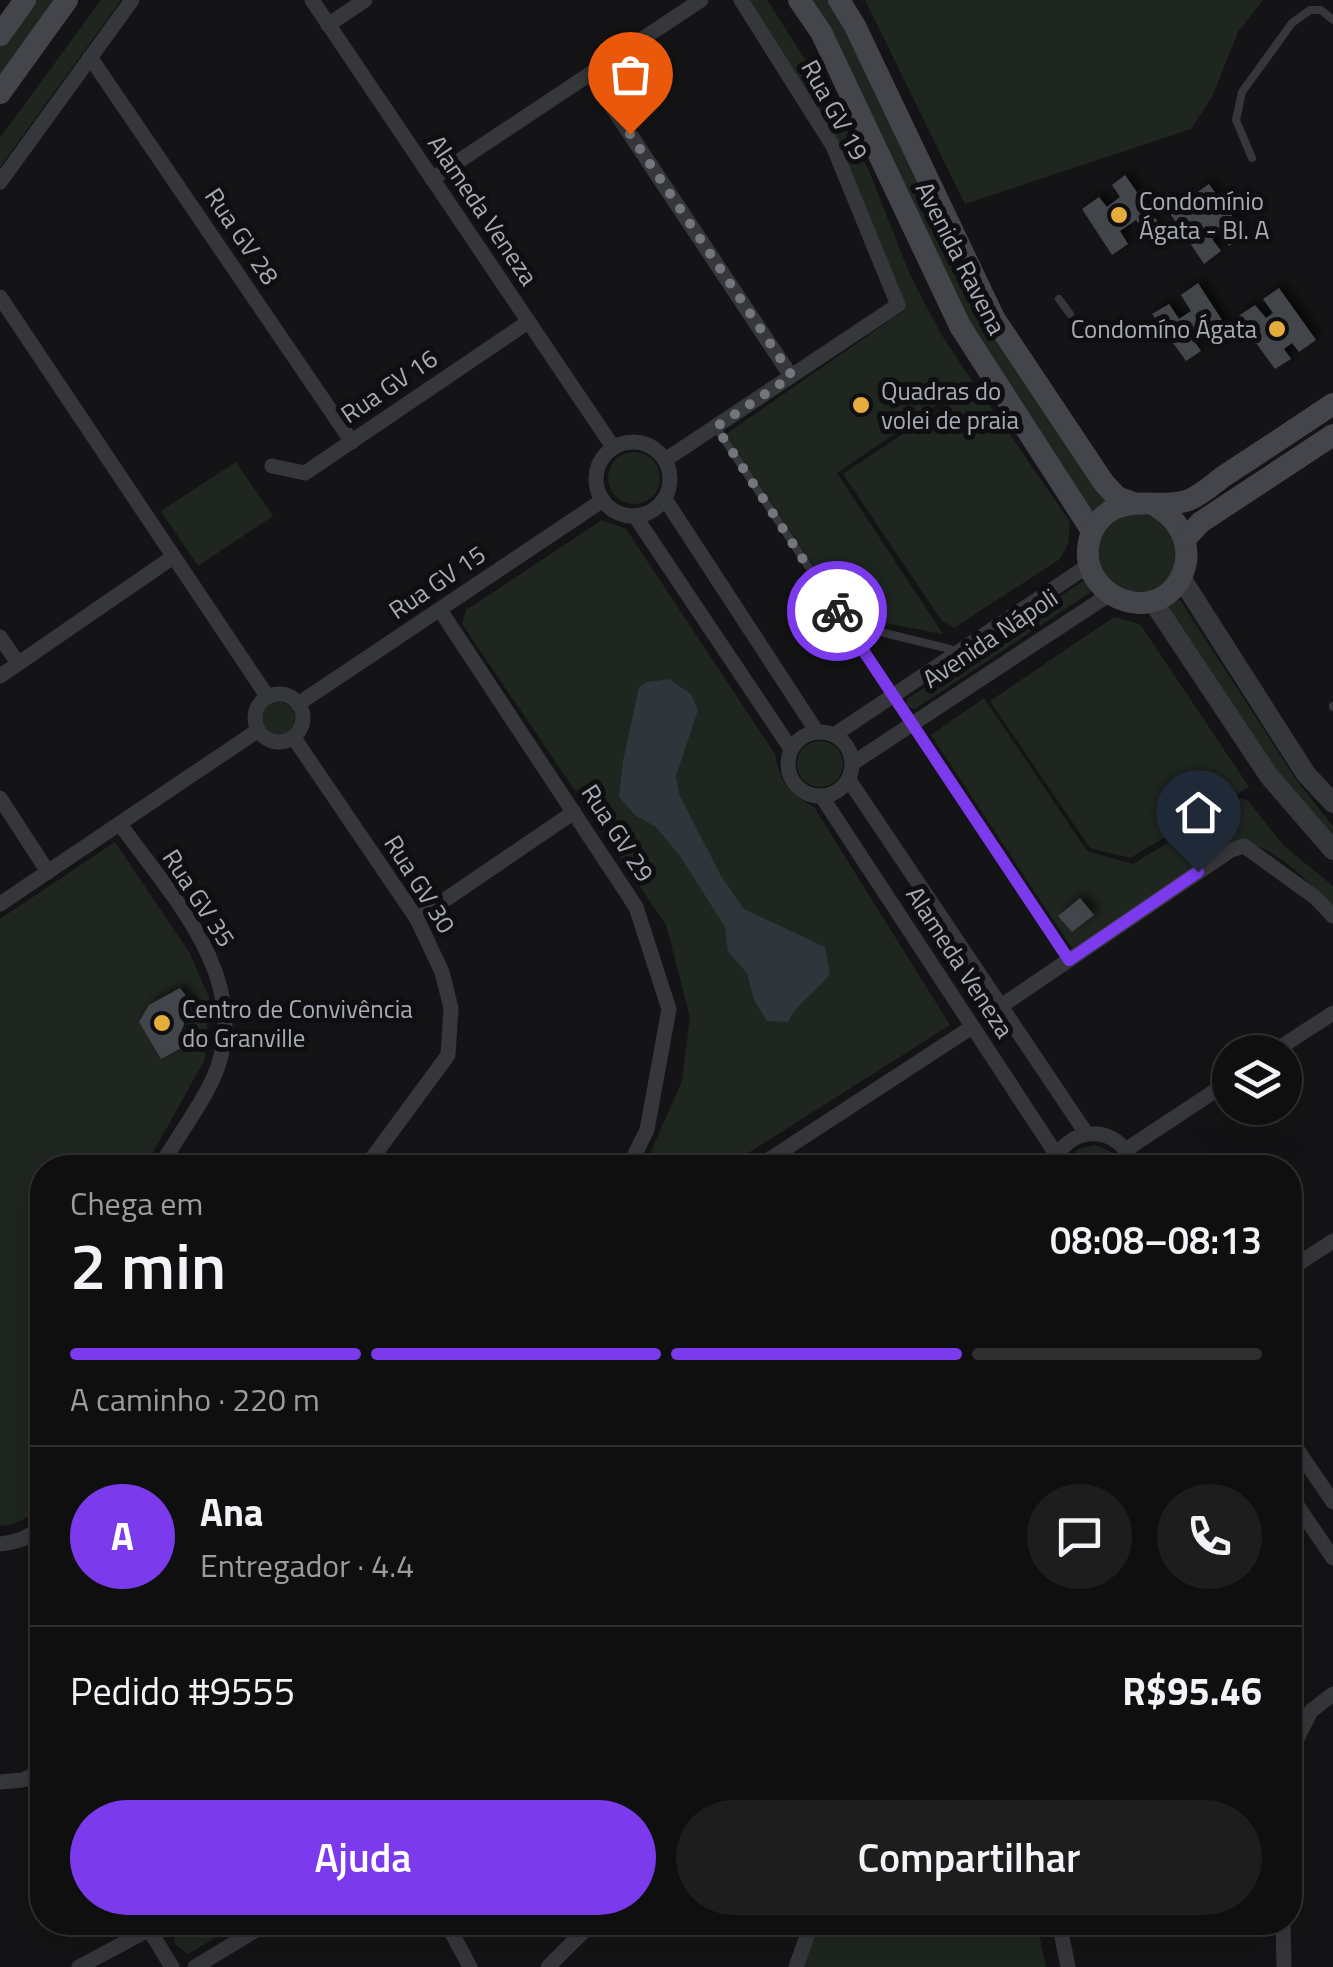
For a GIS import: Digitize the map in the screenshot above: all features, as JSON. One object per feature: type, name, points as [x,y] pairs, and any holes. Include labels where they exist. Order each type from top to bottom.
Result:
[{"type":"main road","points":[[0,35],[25,0]]},
{"type":"main road","points":[[0,93],[67,0]]},
{"type":"main road","name":"Avenida Ravena","points":[[799,0],[822,32],[960,326],[1092,531]]},
{"type":"main road","name":"Avenida Ravena","points":[[838,0],[856,26],[994,318],[1104,482],[1117,497],[1144,504]]},
{"type":"main road","points":[[1144,504],[1168,512],[1186,538],[1186,565],[1181,578],[1164,596],[1138,602],[1110,594],[1090,565],[1089,542],[1102,517],[1117,507],[1144,504],[1188,500],[1333,404]]},
{"type":"main road","points":[[1186,538],[1201,522],[1333,435]]},
{"type":"street","points":[[0,182],[132,0]]},
{"type":"street","name":"Alameda Veneza","points":[[312,0],[612,448]]},
{"type":"street","points":[[328,25],[365,0]]},
{"type":"street","points":[[432,179],[701,0]]},
{"type":"street","name":"Rua GV 19","points":[[741,0],[832,146],[898,306],[792,376]]},
{"type":"street","name":"Rua GV 28","points":[[90,58],[352,442]]},
{"type":"street","points":[[590,74],[792,376],[665,460]]},
{"type":"street","points":[[0,297],[267,696]]},
{"type":"street","name":"Rua GV 16","points":[[272,466],[305,473],[528,322]]},
{"type":"street","points":[[636,442],[647,444],[665,460],[670,480],[664,499],[647,514],[636,516],[612,509],[603,500],[596,478],[598,466],[612,448],[636,442]]},
{"type":"street","points":[[664,499],[817,732]]},
{"type":"street","name":"Rua GV 15","points":[[298,704],[603,500]]},
{"type":"street","points":[[636,516],[791,749]]},
{"type":"street","points":[[0,676],[173,558]]},
{"type":"street","name":"Avenida Nápoli","points":[[834,735],[1090,565]]},
{"type":"street","points":[[1181,578],[1306,774],[1333,803]]},
{"type":"street","name":"Avenida Nápoli","points":[[852,763],[1110,594]]},
{"type":"street","points":[[1152,600],[1269,776],[1333,850]]},
{"type":"street","name":"Rua GV 29","points":[[440,610],[636,906],[669,1009],[647,1130],[634,1155]]},
{"type":"street","points":[[0,637],[18,664]]},
{"type":"street","points":[[288,695],[298,704],[302,726],[294,738],[274,743],[258,731],[255,712],[267,696],[288,695]]},
{"type":"street","points":[[894,696],[912,724]]},
{"type":"street","points":[[0,904],[258,731]]},
{"type":"street","points":[[807,734],[834,735],[847,746],[852,763],[849,780],[822,797],[803,792],[788,768],[791,749],[807,734]]},
{"type":"street","name":"Rua GV 30","points":[[294,738],[417,919],[442,972],[452,1008],[448,1055],[375,1155]]},
{"type":"street","name":"Alameda Veneza","points":[[849,780],[1086,1133]]},
{"type":"street","name":"Alameda Veneza","points":[[822,797],[1050,1155]]},
{"type":"street","points":[[0,798],[48,872]]},
{"type":"street","points":[[417,919],[574,812]]},
{"type":"street","name":"Rua GV 35","points":[[120,824],[198,933],[220,980],[227,1028],[217,1070],[166,1155]]},
{"type":"street","points":[[1000,1006],[1231,850],[1244,846],[1316,898],[1333,916]]},
{"type":"street","points":[[1299,1035],[1333,1013]]},
{"type":"street","points":[[776,1155],[972,1027]]},
{"type":"street","points":[[1127,1150],[1212,1093]]},
{"type":"street","points":[[1058,1155],[1064,1144],[1086,1133],[1108,1136],[1129,1155]]},
{"type":"street","points":[[1302,1261],[1333,1241]]},
{"type":"street","points":[[1302,1452],[1326,1478],[1333,1502]]},
{"type":"street","points":[[1302,1514],[1333,1558]]},
{"type":"street","points":[[0,1544],[30,1535]]},
{"type":"street","points":[[1302,1728],[1310,1712],[1333,1694]]},
{"type":"street","points":[[0,1782],[30,1777]]},
{"type":"street","points":[[79,1967],[141,1935]]},
{"type":"street","points":[[160,1935],[172,1967]]},
{"type":"street","points":[[195,1967],[248,1935]]},
{"type":"street","points":[[453,1935],[470,1967]]},
{"type":"street","points":[[548,1967],[580,1935]]},
{"type":"street","points":[[796,1967],[807,1935]]},
{"type":"street","points":[[1062,1935],[1068,1967]]},
{"type":"street","points":[[1283,1935],[1284,1967]]},
{"type":"lane","points":[[1252,158],[1236,120],[1242,92],[1292,23],[1310,10],[1321,10],[1333,20]]},
{"type":"lane","points":[[1059,299],[1070,314]]},
{"type":"lane","points":[[716,427],[894,696]]},
{"type":"lane","points":[[851,631],[860,627],[950,648],[956,654]]},
{"type":"lane","points":[[912,724],[1069,960]]},
{"type":"shaded area","points":[[34,0],[58,0],[0,80],[0,47]]},
{"type":"shaded area","points":[[101,0],[121,0],[0,167],[0,138]]},
{"type":"shaded area","points":[[748,0],[767,0],[837,109],[869,171],[910,275],[941,334],[972,381],[837,473],[943,634],[847,616],[726,434],[905,310],[840,145]]},
{"type":"shaded area","points":[[806,0],[831,0],[957,249],[1114,501],[1094,518],[976,339]]},
{"type":"shaded area","points":[[865,0],[1263,0],[1238,32],[1212,97],[1191,129],[965,204]]},
{"type":"shaded area","points":[[976,385],[1070,522],[1068,544],[1060,559],[954,628],[942,621],[843,474]]},
{"type":"shaded area","points":[[634,452],[652,460],[660,478],[652,496],[634,504],[616,496],[608,478],[616,460]]},
{"type":"shaded area","points":[[236,462],[273,516],[198,566],[161,511]]},
{"type":"shaded area","points":[[1138,514],[1166,525],[1177,553],[1166,581],[1138,592],[1110,581],[1099,553],[1110,525]]},
{"type":"shaded area","points":[[602,520],[626,529],[775,754],[787,786],[814,807],[950,1025],[745,1155],[649,1155],[682,1081],[690,1017],[666,925],[462,624],[466,610]]},
{"type":"shaded area","points":[[1087,581],[1091,592],[915,709],[907,707],[907,699]]},
{"type":"shaded area","points":[[1180,600],[1297,781],[1333,826],[1333,843],[1300,805],[1168,610],[1171,602]]},
{"type":"shaded area","points":[[1114,617],[1140,624],[1249,787],[1130,858],[1090,848],[990,701]]},
{"type":"shaded area","points":[[669,679],[691,694],[698,710],[676,776],[679,794],[721,876],[744,909],[825,947],[830,974],[788,1022],[767,1021],[754,1000],[747,973],[728,952],[725,927],[680,856],[656,827],[636,816],[619,797],[639,687]]},
{"type":"shaded area","points":[[984,698],[1087,851],[1133,864],[1240,798],[1248,801],[1284,846],[1333,886],[1333,907],[1275,855],[1233,841],[1072,948],[931,735]]},
{"type":"shaded area","points":[[278,702],[290,707],[295,719],[290,731],[278,736],[266,731],[261,719],[266,707]]},
{"type":"shaded area","points":[[820,741],[836,748],[843,764],[836,780],[820,787],[804,780],[797,764],[804,748]]},
{"type":"shaded area","points":[[115,842],[189,952],[209,997],[205,1059],[152,1155],[30,1155],[30,1515],[0,1526],[0,919]]},
{"type":"shaded area","points":[[1095,1145],[1113,1155],[1073,1155],[1078,1149]]},
{"type":"shaded area","points":[[175,1935],[220,1935],[188,1954],[174,1943]]},
{"type":"shaded area","points":[[815,1935],[1039,1935],[1046,1967],[803,1967]]},
{"type":"building","name":"Condomínio Ágata - Bl. A","points":[[1125,175],[1158,222],[1145,231],[1136,220],[1120,231],[1128,244],[1112,255],[1082,209],[1099,197],[1107,207],[1120,197],[1112,185]]},
{"type":"building","name":"Condomíno Ágata","points":[[1209,184],[1246,235],[1229,246],[1221,233],[1212,239],[1221,251],[1204,264],[1169,212],[1188,199],[1197,212],[1205,206],[1195,194]]},
{"type":"building","name":"Condomíno Ágata","points":[[1198,283],[1229,331],[1214,342],[1205,330],[1192,338],[1201,351],[1186,361],[1152,314],[1169,304],[1179,319],[1191,311],[1181,295]]},
{"type":"building","name":"Condomíno Ágata","points":[[1279,288],[1316,340],[1299,352],[1292,343],[1284,349],[1291,359],[1275,369],[1237,317],[1255,305],[1266,318],[1273,313],[1263,299]]},
{"type":"building","points":[[1080,898],[1094,915],[1072,932],[1058,916]]},
{"type":"building","name":"Centro de Convivência do Granville","points":[[180,988],[192,1004],[182,1011],[184,1024],[180,1035],[187,1045],[161,1059],[139,1022],[149,1005]]},
{"type":"way so far","points":[[630,134],[792,376],[716,427],[837,611]]},
{"type":"place","name":"Condomínio Ágata - Bl. A","points":[[1119,215]]},
{"type":"place","name":"Condomíno Ágata","points":[[1277,329]]},
{"type":"place","name":"Quadras do volei de praia","points":[[861,405]]},
{"type":"place","name":"Centro de Convivência do Granville","points":[[162,1023]]},
{"type":"route","points":[[837,611],[1069,960],[1198,872]]}]
